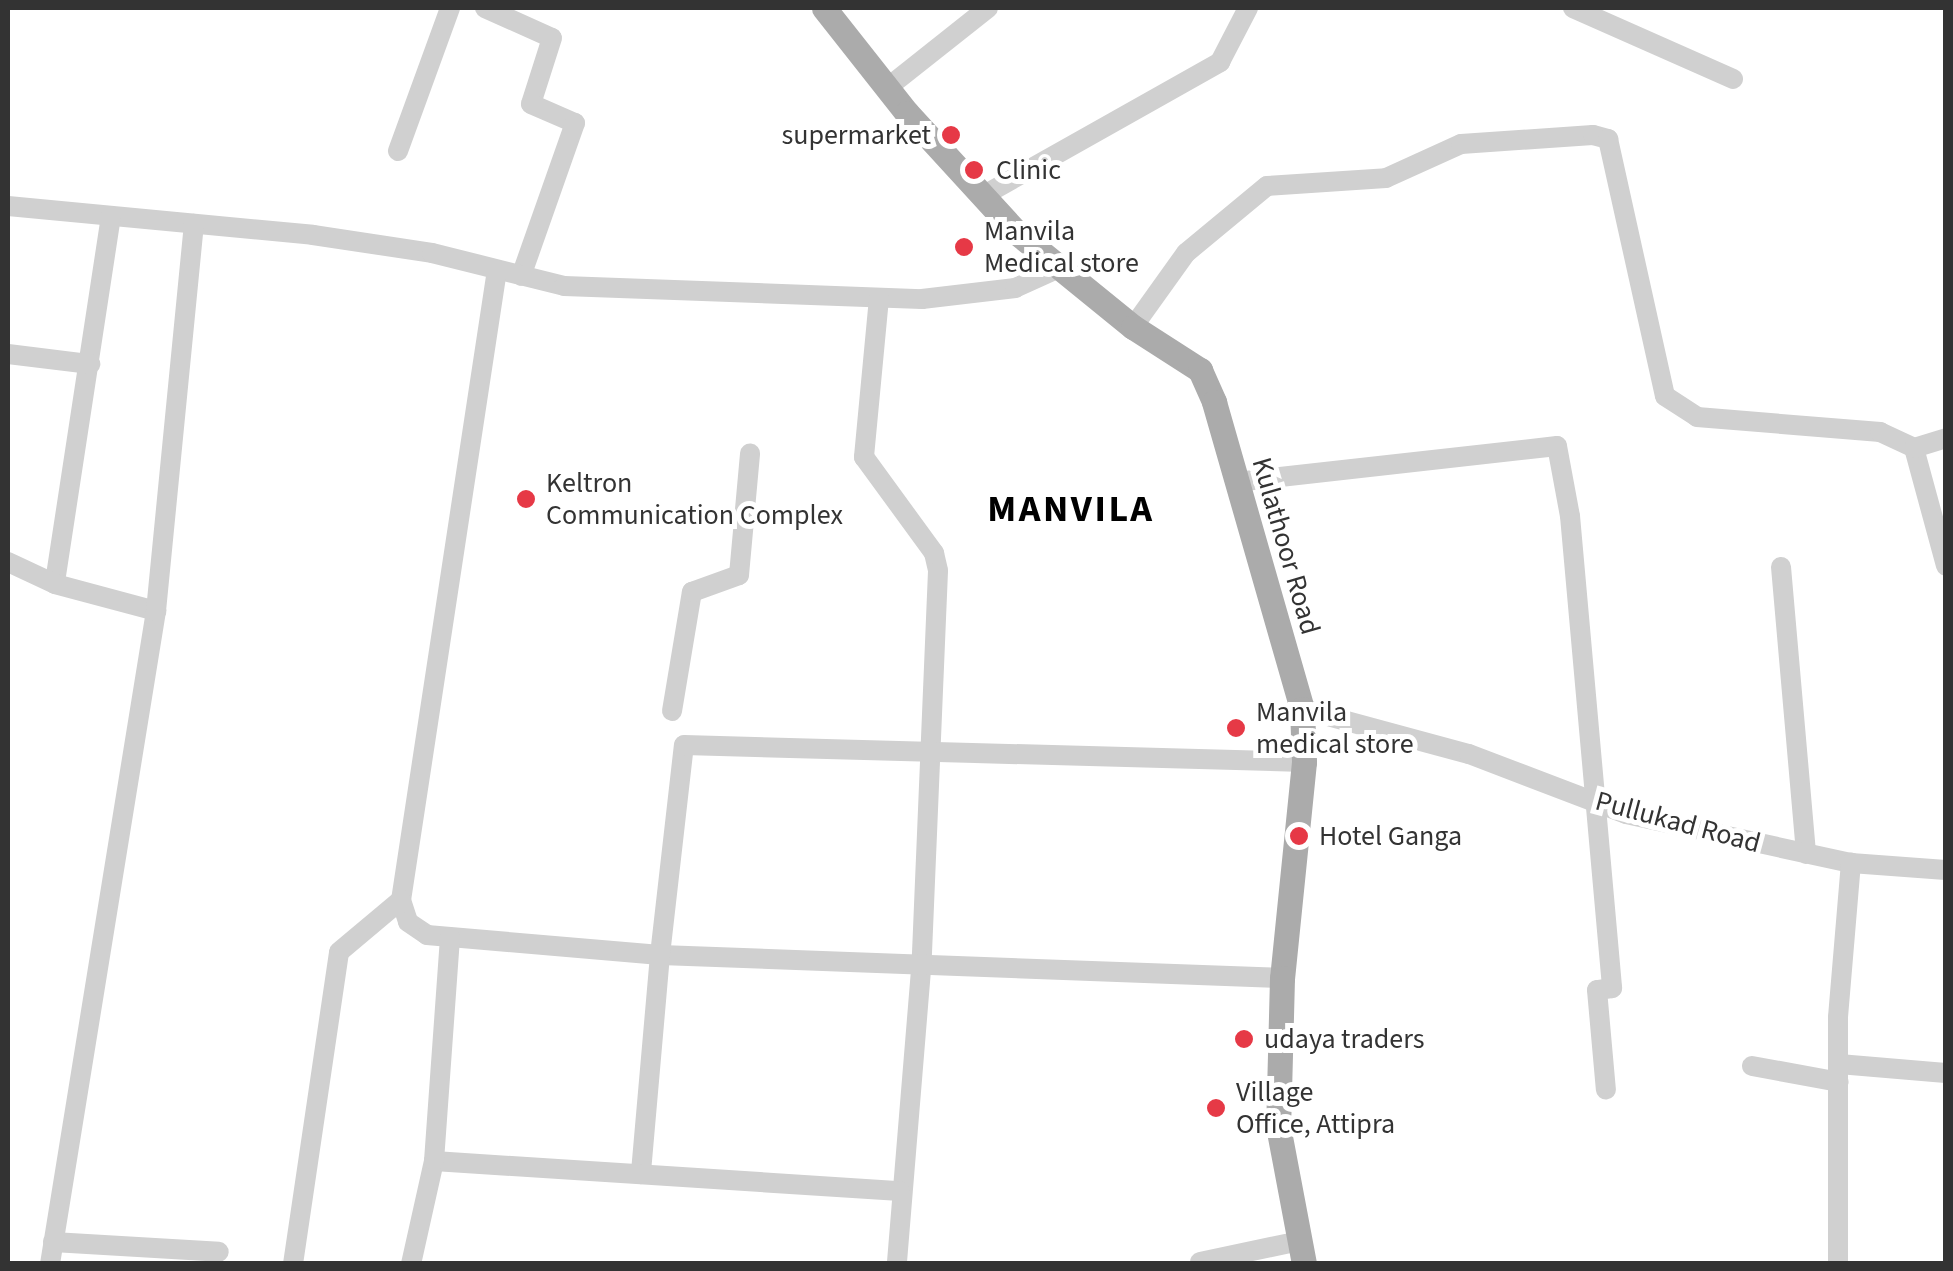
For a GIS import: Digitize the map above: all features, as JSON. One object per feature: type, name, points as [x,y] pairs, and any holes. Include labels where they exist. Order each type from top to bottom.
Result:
[{"type":"main road","name":"Kulathoor Road","points":[[824,8],[887,88],[986,194],[1016,232],[1133,327],[1200,370],[1302,709],[1304,762],[1282,978],[1278,1126],[1300,1253]]},
{"type":"street","points":[[398,151],[450,8]]},
{"type":"street","points":[[485,8],[552,38],[531,104],[575,122],[521,276]]},
{"type":"street","points":[[887,88],[988,8]]},
{"type":"street","points":[[986,194],[1220,62],[1248,8]]},
{"type":"street","points":[[1573,8],[1733,80]]},
{"type":"street","points":[[1133,327],[1186,252],[1268,186],[1386,178],[1460,144],[1593,135],[1608,139],[1665,396],[1697,417],[1880,432],[1914,448],[1946,438]]},
{"type":"street","points":[[8,206],[376,244],[564,286],[879,298],[975,295],[1015,288],[1059,268]]},
{"type":"street","points":[[55,584],[112,216]]},
{"type":"street","points":[[50,1264],[156,611],[194,224]]},
{"type":"street","points":[[497,270],[400,900],[408,922],[427,935],[660,955],[921,970],[1282,978]]},
{"type":"street","points":[[879,298],[864,457],[934,553],[938,570],[921,970],[900,1190],[897,1264]]},
{"type":"street","points":[[8,354],[90,364]]},
{"type":"street","points":[[1236,482],[1557,446],[1612,988],[1597,990],[1606,1090]]},
{"type":"street","points":[[1914,448],[1946,566]]},
{"type":"street","points":[[672,712],[692,592],[739,574],[750,452]]},
{"type":"street","points":[[8,562],[55,584],[156,611]]},
{"type":"street","points":[[1781,567],[1806,854]]},
{"type":"street","name":"Pullukad Road","points":[[1302,709],[1468,754],[1596,803],[1850,863],[1946,870]]},
{"type":"street","points":[[641,1174],[684,745],[1304,762]]},
{"type":"street","points":[[1838,1264],[1839,1073],[1850,863]]},
{"type":"street","points":[[292,1264],[339,952],[400,900]]},
{"type":"street","points":[[410,1264],[434,1162],[450,938]]},
{"type":"street","points":[[1752,1066],[1839,1073],[1946,1074]]},
{"type":"street","points":[[434,1162],[900,1190]]},
{"type":"street","points":[[54,1242],[158,1256],[218,1252]]},
{"type":"street","points":[[1200,1262],[1300,1253]]},
{"type":"place","name":"supermarket","points":[[951,135]]},
{"type":"place","name":"Clinic","points":[[974,170]]},
{"type":"place","name":"Manvila Medical store","points":[[964,247]]},
{"type":"place","name":"Keltron Communication Complex","points":[[526,499]]},
{"type":"place","name":"Manvila medical store","points":[[1236,728]]},
{"type":"place","name":"Hotel Ganga","points":[[1299,836]]},
{"type":"place","name":"udaya traders","points":[[1244,1039]]},
{"type":"place","name":"Village Office, Attipra","points":[[1216,1108]]},
{"type":"district","name":"MANVILA","points":[[1071,510]]}]
